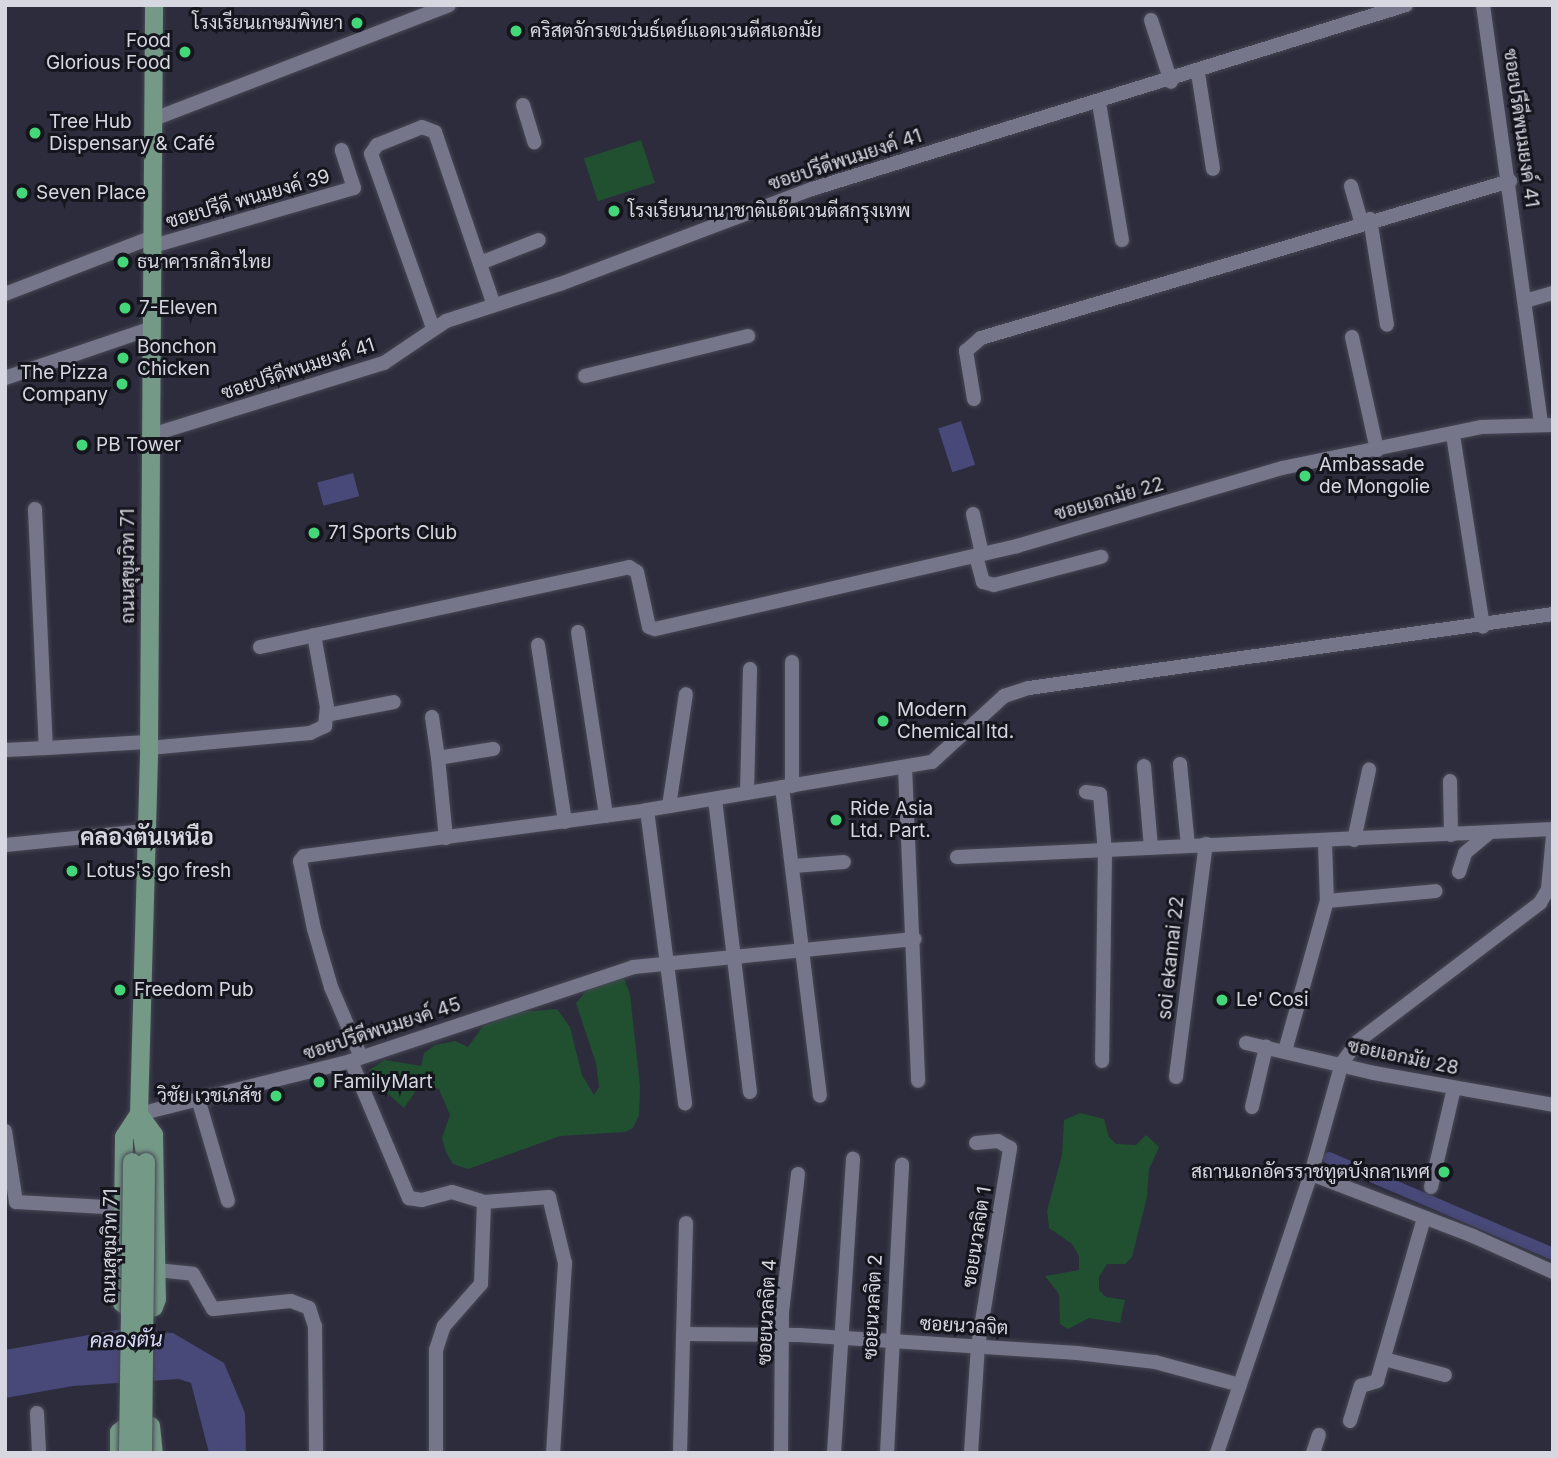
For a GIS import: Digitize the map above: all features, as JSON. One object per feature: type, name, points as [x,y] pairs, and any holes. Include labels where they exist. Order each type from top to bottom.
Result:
[{"type":"main road","name":"ถนนสุขุมวิท 71","points":[[143,1453],[139,1120],[148,745],[154,5]]},
{"type":"main road","points":[[139,1120],[154,1135],[157,1270],[153,1307],[145,1312],[125,1309],[123,1208],[124,1137],[139,1120]]},
{"type":"main road","name":"ถนนสุขุมวิท 71","points":[[128,1453],[139,1162]]},
{"type":"main road","points":[[118,1453],[119,1432],[133,1422],[151,1426],[154,1453]]},
{"type":"street","points":[[154,118],[449,5]]},
{"type":"street","name":"ซอยปรีดีพนมยงค์ 41","points":[[150,435],[384,363],[433,328],[812,189],[1171,82],[1406,5]]},
{"type":"street","name":"ซอยปรีดีพนมยงค์ 41","points":[[1483,5],[1525,301],[1547,424]]},
{"type":"street","points":[[1152,20],[1171,82]]},
{"type":"street","points":[[1198,73],[1213,169]]},
{"type":"street","points":[[1099,103],[1122,240]]},
{"type":"street","points":[[523,105],[534,142]]},
{"type":"street","points":[[433,328],[372,149],[422,127],[435,132],[494,305]]},
{"type":"street","name":"ซอยปรีดี พนมยงค์ 39","points":[[153,241],[354,188],[342,150]]},
{"type":"street","points":[[974,399],[966,351],[975,340],[1365,220],[1510,181]]},
{"type":"street","points":[[1351,186],[1365,220],[1387,326]]},
{"type":"street","points":[[480,262],[539,240]]},
{"type":"street","points":[[5,295],[153,241]]},
{"type":"street","points":[[1525,301],[1553,293]]},
{"type":"street","points":[[5,378],[152,328]]},
{"type":"street","points":[[585,376],[748,336]]},
{"type":"street","points":[[1352,337],[1377,450]]},
{"type":"street","name":"ซอยเอกมัย 22","points":[[314,635],[410,611],[629,568],[637,572],[649,627],[677,625],[979,555],[1282,468],[1453,435],[1481,427],[1547,424]]},
{"type":"street","points":[[1453,435],[1483,627]]},
{"type":"street","points":[[35,509],[46,748]]},
{"type":"street","points":[[973,514],[983,582],[994,585],[1101,557]]},
{"type":"street","points":[[552,1453],[565,1263],[549,1197],[484,1202],[452,1192],[422,1200],[409,1198],[331,987],[300,860],[647,810],[905,767],[938,759],[1004,696],[1017,690],[1376,636],[1483,627],[1553,614]]},
{"type":"street","points":[[578,632],[606,816]]},
{"type":"street","points":[[5,750],[148,745],[310,733],[326,726],[327,715],[314,635],[260,647]]},
{"type":"street","points":[[538,645],[565,822]]},
{"type":"street","points":[[792,662],[787,787],[793,866],[805,949],[820,1096]]},
{"type":"street","points":[[747,793],[750,669]]},
{"type":"street","points":[[669,806],[686,694]]},
{"type":"street","points":[[327,715],[394,702]]},
{"type":"street","points":[[432,717],[446,838]]},
{"type":"street","points":[[438,758],[493,749]]},
{"type":"street","points":[[1180,764],[1188,845]]},
{"type":"street","points":[[1144,766],[1151,848]]},
{"type":"street","points":[[905,767],[915,939],[918,1081]]},
{"type":"street","points":[[1354,840],[1369,770]]},
{"type":"street","points":[[1450,781],[1451,835]]},
{"type":"street","points":[[1086,792],[1100,794],[1105,852],[1102,1061]]},
{"type":"street","points":[[715,799],[750,1092]]},
{"type":"street","points":[[647,810],[685,1104]]},
{"type":"street","points":[[957,857],[1105,852],[1206,844],[1325,842],[1553,829]]},
{"type":"street","points":[[5,845],[145,831]]},
{"type":"street","points":[[1458,872],[1465,853],[1489,833]]},
{"type":"street","points":[[1217,1453],[1311,1174],[1342,1063],[1357,1042],[1540,902],[1548,889],[1553,836]]},
{"type":"street","points":[[1285,1051],[1327,901],[1325,842]]},
{"type":"street","name":"soi ekamai 22","points":[[1176,1077],[1206,844]]},
{"type":"street","points":[[793,866],[844,862]]},
{"type":"street","points":[[1327,901],[1436,891]]},
{"type":"street","name":"ซอยปรีดีพนมยงค์ 45","points":[[139,1120],[356,1059],[633,967],[915,939]]},
{"type":"street","name":"ซอยเอกมัย 28","points":[[1246,1043],[1454,1088],[1553,1105]]},
{"type":"street","points":[[1252,1107],[1266,1047]]},
{"type":"street","points":[[1431,1187],[1454,1088]]},
{"type":"street","points":[[199,1102],[228,1201]]},
{"type":"street","points":[[5,1131],[16,1202],[123,1208]]},
{"type":"street","name":"ซอยนวลจิต 1","points":[[971,1453],[978,1346],[1010,1148],[998,1141],[976,1143]]},
{"type":"street","points":[[834,1453],[853,1159]]},
{"type":"street","name":"ซอยนวลจิต 2","points":[[887,1453],[890,1342],[902,1164]]},
{"type":"street","name":"ซอยนวลจิต 4","points":[[781,1453],[782,1335],[798,1174]]},
{"type":"street","points":[[1311,1174],[1553,1272]]},
{"type":"street","points":[[436,1453],[436,1350],[444,1326],[481,1284],[484,1202]]},
{"type":"street","points":[[1350,1421],[1361,1386],[1376,1383],[1424,1218]]},
{"type":"street","points":[[680,1453],[685,1223]]},
{"type":"street","points":[[157,1270],[193,1274],[213,1308],[291,1301],[309,1308],[315,1326],[316,1453]]},
{"type":"street","name":"ซอยนวลจิต","points":[[683,1334],[782,1335],[978,1346],[1155,1362],[1240,1385]]},
{"type":"street","points":[[1384,1359],[1445,1375]]},
{"type":"street","points":[[37,1413],[38,1453]]},
{"type":"street","points":[[1313,1453],[1319,1435]]},
{"type":"green space","points":[[641,140],[655,183],[598,201],[584,159]]},
{"type":"green space","points":[[623,976],[630,994],[640,1086],[639,1115],[633,1128],[625,1132],[560,1136],[468,1169],[453,1164],[446,1152],[442,1138],[450,1115],[439,1089],[420,1085],[404,1108],[371,1079],[369,1070],[385,1060],[421,1066],[424,1053],[435,1045],[455,1041],[468,1047],[483,1026],[519,1012],[557,1009],[570,1027],[582,1075],[594,1095],[599,1087],[596,1063],[576,1003],[588,989]]},
{"type":"green space","points":[[1080,1113],[1104,1119],[1109,1137],[1116,1144],[1136,1145],[1146,1135],[1159,1147],[1149,1169],[1147,1197],[1132,1257],[1125,1264],[1107,1264],[1099,1277],[1099,1290],[1106,1297],[1125,1300],[1120,1323],[1089,1318],[1068,1329],[1060,1324],[1059,1294],[1045,1276],[1079,1270],[1079,1256],[1072,1244],[1049,1228],[1047,1211],[1062,1155],[1064,1120]]},
{"type":"water","points":[[961,421],[975,465],[952,472],[938,428]]},
{"type":"water","points":[[353,473],[359,496],[323,506],[317,483]]},
{"type":"water","name":"คลองตัน","points":[[116,1330],[173,1333],[224,1363],[245,1413],[246,1453],[209,1453],[191,1383],[179,1379],[73,1386],[5,1398],[5,1350]]},
{"type":"waterway","points":[[1329,1158],[1553,1254]]},
{"type":"place","name":"โรงเรียนเกษมพิทยา","points":[[357,23]]},
{"type":"place","name":"คริสตจักรเซเว่นธ์เดย์แอดเวนตีสเอกมัย","points":[[516,31]]},
{"type":"place","name":"Food Glorious Food","points":[[185,52]]},
{"type":"place","name":"Tree Hub Dispensary & Café","points":[[35,133]]},
{"type":"place","name":"Seven Place","points":[[22,193]]},
{"type":"place","name":"โรงเรียนนานาชาติแอ๊ดเวนตีสกรุงเทพ","points":[[614,211]]},
{"type":"place","name":"ธนาคารกสิกรไทย","points":[[123,262]]},
{"type":"place","name":"7-Eleven","points":[[125,308]]},
{"type":"place","name":"Bonchon Chicken","points":[[123,358]]},
{"type":"place","name":"The Pizza Company","points":[[122,384]]},
{"type":"place","name":"PB Tower","points":[[82,445]]},
{"type":"place","name":"Ambassade de Mongolie","points":[[1305,476]]},
{"type":"place","name":"71 Sports Club","points":[[314,533]]},
{"type":"place","name":"Modern Chemical ltd.","points":[[883,721]]},
{"type":"place","name":"Ride Asia Ltd. Part.","points":[[836,820]]},
{"type":"place","name":"Lotus's go fresh","points":[[72,871]]},
{"type":"place","name":"Freedom Pub","points":[[120,990]]},
{"type":"place","name":"Le' Cosi","points":[[1222,1000]]},
{"type":"place","name":"FamilyMart","points":[[319,1082]]},
{"type":"place","name":"วิชัย เวชเภสัช","points":[[276,1096]]},
{"type":"place","name":"สถานเอกอัครราชทูตบังกลาเทศ","points":[[1444,1172]]},
{"type":"district","name":"คลองตันเหนือ","points":[[147,837]]}]
